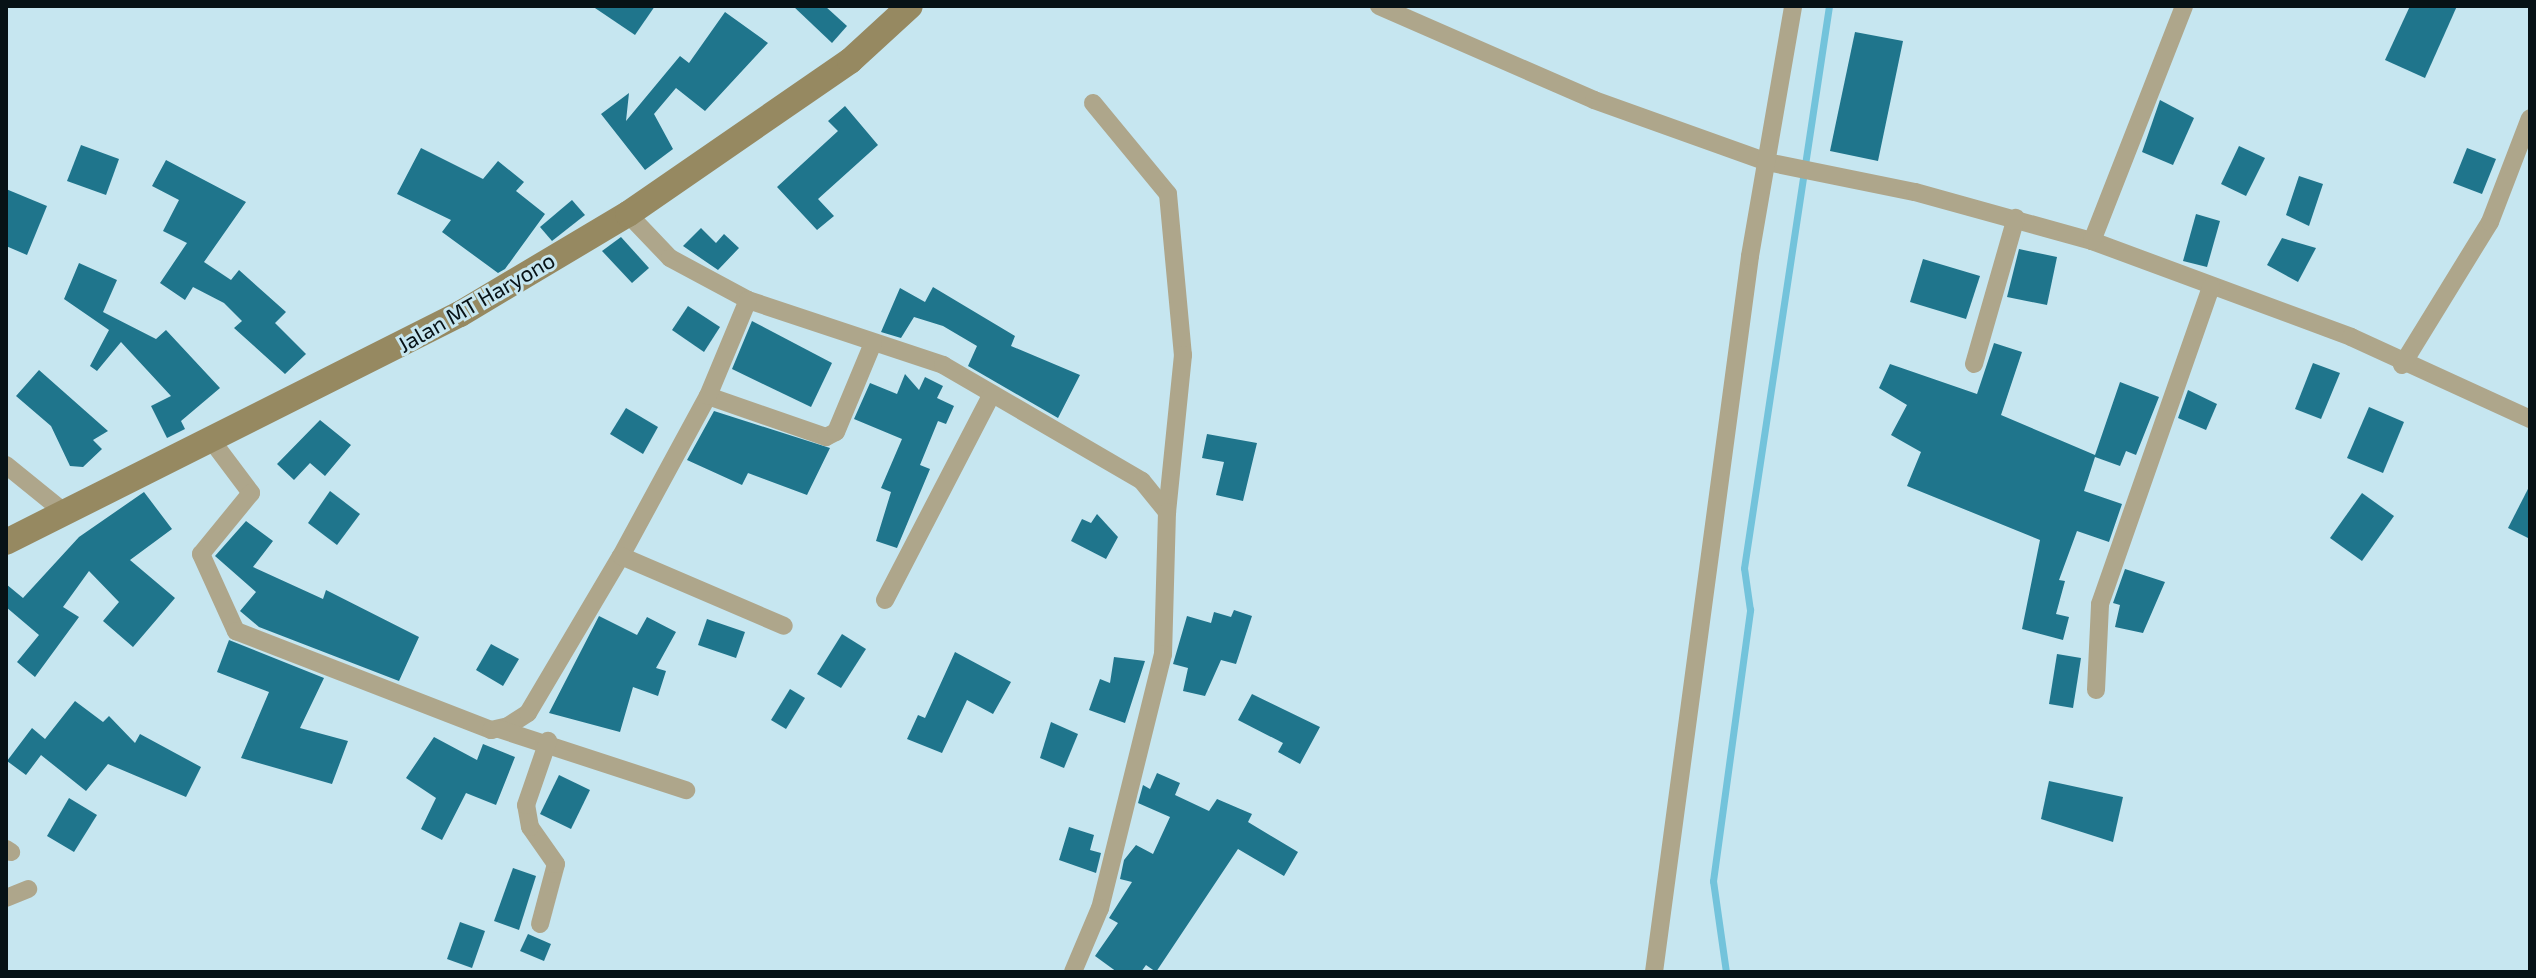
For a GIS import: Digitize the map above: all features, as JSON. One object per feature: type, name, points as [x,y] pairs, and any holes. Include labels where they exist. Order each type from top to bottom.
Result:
[{"type":"main road","name":"Jalan MT Haryono","points":[[6,542],[446,321],[628,214],[850,61],[910,6]]},
{"type":"street","points":[[1379,6],[1594,100],[1767,162],[2016,218],[2092,241],[2351,337],[2402,365],[2530,419]]},
{"type":"street","points":[[1654,972],[1767,162],[1793,6]]},
{"type":"street","points":[[2092,241],[2184,6]]},
{"type":"street","points":[[1073,972],[1100,908],[1163,654],[1167,512],[1183,355],[1168,194],[1093,103]]},
{"type":"street","points":[[2402,365],[2490,222],[2530,118]]},
{"type":"street","points":[[628,214],[670,258],[748,300],[943,365],[1142,481],[1167,512]]},
{"type":"street","points":[[1974,364],[2016,218]]},
{"type":"street","points":[[2096,690],[2100,604],[2211,287]]},
{"type":"street","points":[[499,729],[528,713],[621,556],[708,396],[748,300]]},
{"type":"street","points":[[708,396],[826,437],[836,432],[873,343]]},
{"type":"street","points":[[885,600],[992,394]]},
{"type":"street","points":[[212,441],[251,493],[201,554],[231,626],[499,729],[548,741],[686,790]]},
{"type":"street","points":[[6,465],[64,512]]},
{"type":"street","points":[[621,556],[784,626]]},
{"type":"street","points":[[540,924],[556,864],[530,827],[526,805],[548,741]]},
{"type":"street","points":[[6,898],[28,889]]},
{"type":"building","points":[[592,6],[655,6],[635,35]]},
{"type":"building","points":[[793,6],[825,6],[847,26],[832,43]]},
{"type":"building","points":[[2410,6],[2457,6],[2425,78],[2385,60]]},
{"type":"building","points":[[725,12],[768,43],[705,111],[676,88],[654,114],[673,149],[645,170],[601,114],[629,93],[626,121],[680,56],[689,63]]},
{"type":"building","points":[[1855,32],[1903,41],[1878,161],[1830,151]]},
{"type":"building","points":[[2160,100],[2194,118],[2173,165],[2142,152]]},
{"type":"building","points":[[845,106],[878,145],[818,199],[834,216],[817,230],[777,187],[838,131],[828,121]]},
{"type":"building","points":[[81,145],[119,159],[106,195],[67,181]]},
{"type":"building","points":[[2239,146],[2265,158],[2246,196],[2221,184]]},
{"type":"building","points":[[421,148],[483,179],[498,161],[524,182],[516,191],[545,214],[505,269],[498,273],[442,232],[451,220],[397,194]]},
{"type":"building","points":[[2467,148],[2496,159],[2482,194],[2453,183]]},
{"type":"building","points":[[166,160],[246,202],[204,262],[231,280],[239,270],[286,312],[275,323],[306,354],[285,374],[234,328],[242,321],[224,303],[193,287],[185,300],[160,283],[187,243],[163,231],[179,200],[152,186]]},
{"type":"building","points":[[2299,176],[2323,184],[2309,226],[2286,215]]},
{"type":"building","points":[[6,189],[47,206],[27,255],[6,246]]},
{"type":"building","points":[[572,200],[585,215],[552,241],[540,227]]},
{"type":"building","points":[[2196,214],[2220,221],[2207,267],[2183,261]]},
{"type":"building","points":[[701,228],[716,243],[724,234],[739,248],[718,270],[683,246]]},
{"type":"building","points":[[621,237],[649,268],[632,283],[602,251]]},
{"type":"building","points":[[2282,238],[2316,248],[2298,282],[2267,265]]},
{"type":"building","points":[[2019,249],[2057,257],[2047,305],[2007,297]]},
{"type":"building","points":[[1923,259],[1980,276],[1966,319],[1910,302]]},
{"type":"building","points":[[79,263],[117,280],[103,312],[156,339],[166,330],[220,388],[181,421],[185,429],[167,438],[151,406],[171,396],[121,342],[97,371],[90,366],[109,330],[64,299]]},
{"type":"building","points":[[933,287],[1015,336],[1011,346],[1080,375],[1058,418],[968,366],[977,346],[943,326],[914,317],[901,338],[881,332],[900,288],[925,302]]},
{"type":"building","points":[[688,306],[720,327],[704,352],[672,330]]},
{"type":"building","points":[[752,321],[832,363],[811,407],[732,369]]},
{"type":"building","points":[[1994,343],[2022,352],[2001,415],[2095,455],[2120,382],[2159,397],[2136,455],[2126,451],[2120,466],[2095,457],[2084,491],[2122,504],[2109,542],[2077,531],[2059,580],[2065,581],[2056,614],[2069,617],[2063,640],[2022,629],[2040,540],[1907,486],[1921,452],[1891,435],[1907,405],[1879,388],[1890,364],[1977,394]]},
{"type":"building","points":[[2313,363],[2340,373],[2321,419],[2295,409]]},
{"type":"building","points":[[39,370],[108,431],[93,440],[102,449],[83,467],[70,466],[51,426],[16,396]]},
{"type":"building","points":[[905,374],[919,390],[925,377],[943,386],[937,398],[954,406],[946,424],[938,421],[920,465],[930,469],[897,548],[876,541],[891,492],[881,488],[902,439],[854,419],[870,383],[897,394]]},
{"type":"building","points":[[2188,390],[2217,404],[2206,430],[2178,418]]},
{"type":"building","points":[[2369,407],[2404,422],[2383,473],[2347,458]]},
{"type":"building","points":[[626,408],[658,427],[643,454],[610,434]]},
{"type":"building","points":[[714,411],[830,448],[807,495],[748,473],[742,485],[687,460]]},
{"type":"building","points":[[320,420],[351,445],[325,476],[310,463],[294,480],[277,464]]},
{"type":"building","points":[[1207,434],[1257,443],[1243,501],[1216,495],[1224,462],[1202,458]]},
{"type":"building","points":[[2530,485],[2530,539],[2508,528]]},
{"type":"building","points":[[330,491],[360,514],[337,545],[308,523]]},
{"type":"building","points":[[144,492],[172,529],[130,560],[175,598],[133,647],[103,621],[119,602],[89,571],[63,607],[79,617],[35,677],[17,662],[39,635],[6,607],[6,584],[23,598],[79,537]]},
{"type":"building","points":[[2362,493],[2394,516],[2362,561],[2330,538]]},
{"type":"building","points":[[1097,514],[1118,537],[1106,559],[1071,541],[1082,519],[1091,523]]},
{"type":"building","points":[[246,521],[273,541],[253,567],[323,599],[326,590],[419,637],[399,681],[259,627],[240,611],[256,592],[215,556]]},
{"type":"building","points":[[2125,569],[2165,582],[2143,633],[2115,627],[2120,605],[2113,603]]},
{"type":"building","points":[[1234,610],[1252,616],[1236,664],[1221,660],[1205,696],[1183,691],[1188,668],[1173,664],[1187,616],[1211,623],[1214,612],[1231,617]]},
{"type":"building","points":[[599,616],[637,635],[647,617],[676,632],[656,668],[666,671],[658,696],[633,687],[620,732],[549,713]]},
{"type":"building","points":[[707,619],[745,632],[736,658],[698,645]]},
{"type":"building","points":[[842,634],[866,649],[841,688],[817,674]]},
{"type":"building","points":[[229,640],[324,678],[300,728],[348,741],[332,784],[241,758],[269,692],[217,672]]},
{"type":"building","points":[[491,644],[519,659],[503,686],[476,670]]},
{"type":"building","points":[[955,652],[1011,682],[993,714],[967,700],[942,753],[907,739],[918,715],[925,718]]},
{"type":"building","points":[[2057,654],[2081,658],[2073,708],[2049,704]]},
{"type":"building","points":[[1114,657],[1145,661],[1125,723],[1089,710],[1100,679],[1110,683]]},
{"type":"building","points":[[790,689],[805,698],[786,729],[771,720]]},
{"type":"building","points":[[1252,694],[1320,727],[1300,764],[1278,752],[1283,743],[1238,720]]},
{"type":"building","points":[[75,701],[103,722],[109,716],[135,743],[140,734],[201,767],[186,797],[108,764],[86,791],[41,755],[26,775],[7,761],[32,728],[45,739]]},
{"type":"building","points":[[1051,722],[1078,734],[1064,768],[1040,758]]},
{"type":"building","points":[[434,737],[477,760],[483,744],[515,757],[496,805],[466,793],[442,840],[421,829],[436,798],[406,778]]},
{"type":"building","points":[[1157,773],[1180,783],[1175,795],[1209,811],[1217,799],[1252,814],[1248,822],[1298,852],[1284,876],[1238,849],[1156,972],[1146,965],[1141,972],[1117,972],[1095,956],[1118,923],[1109,918],[1132,882],[1120,879],[1124,860],[1136,845],[1153,854],[1170,817],[1138,803],[1143,785],[1150,789]]},
{"type":"building","points":[[559,775],[590,790],[571,829],[540,814]]},
{"type":"building","points":[[2049,781],[2123,797],[2113,842],[2041,819]]},
{"type":"building","points":[[69,798],[97,815],[74,852],[47,836]]},
{"type":"building","points":[[1069,827],[1094,835],[1090,850],[1101,853],[1096,873],[1059,860]]},
{"type":"building","points":[[513,868],[536,876],[519,930],[494,921]]},
{"type":"building","points":[[460,922],[485,931],[472,968],[447,959]]},
{"type":"building","points":[[528,934],[551,944],[544,961],[520,951]]},
{"type":"waterway","points":[[1726,972],[1713,881],[1750,610],[1744,568],[1829,6]]}]
